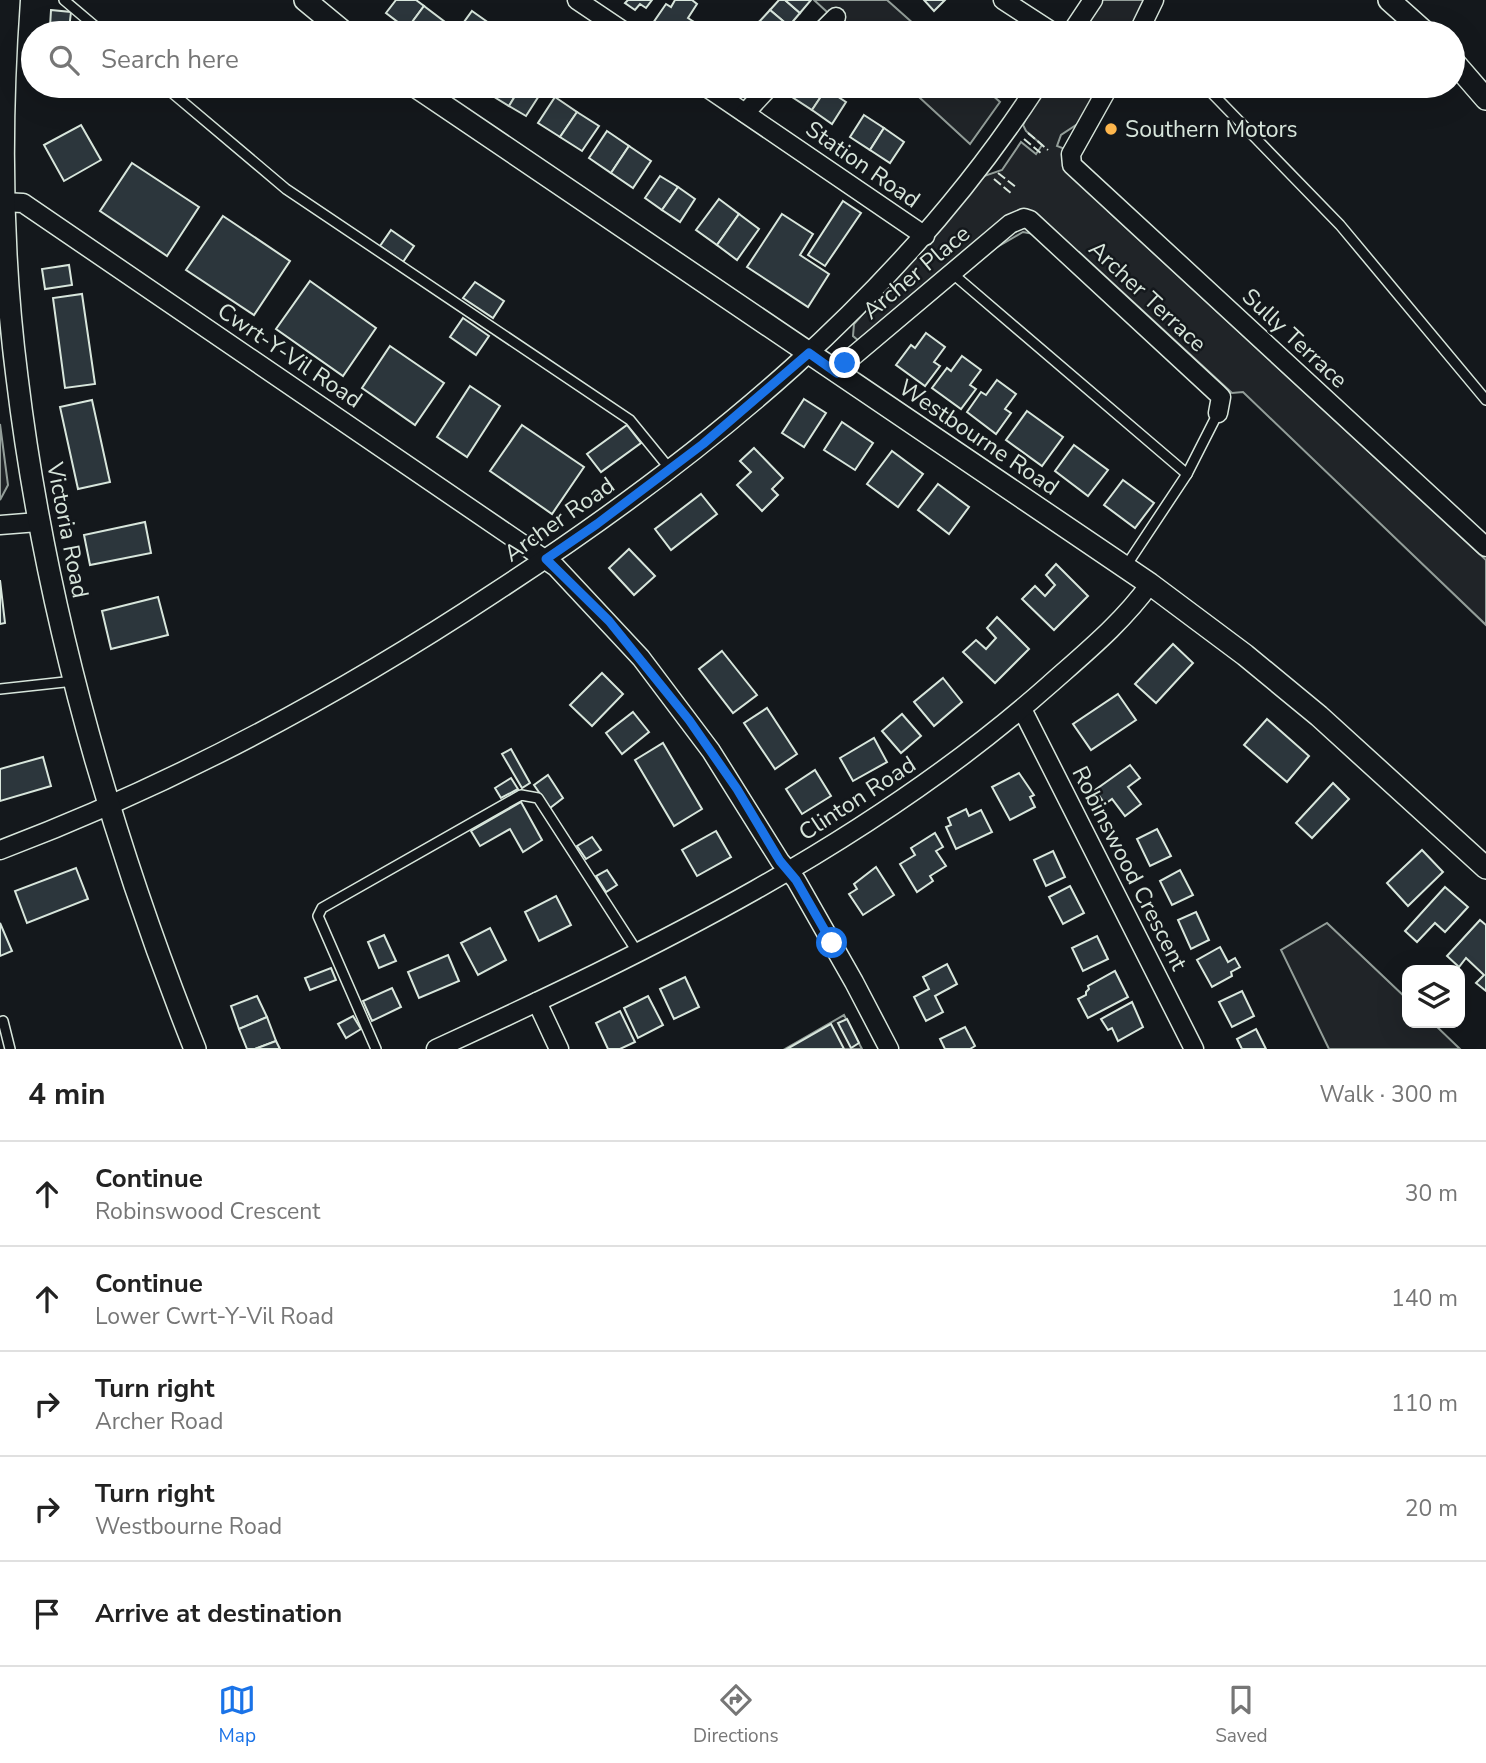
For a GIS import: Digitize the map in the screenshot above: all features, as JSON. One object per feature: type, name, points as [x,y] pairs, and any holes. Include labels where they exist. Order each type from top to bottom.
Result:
[{"type":"street","name":"Victoria Road","points":[[9,0],[1,68],[2,202],[14,353],[38,522],[56,612],[108,806],[145,920],[195,1049]]},
{"type":"street","points":[[305,0],[330,21]]},
{"type":"street","points":[[577,0],[608,21]]},
{"type":"street","points":[[1003,0],[1035,21]]},
{"type":"street","points":[[1079,21],[1093,0]]},
{"type":"street","points":[[1144,21],[1154,0]]},
{"type":"street","points":[[1390,0],[1413,21]]},
{"type":"street","points":[[832,21],[836,17]]},
{"type":"street","points":[[1465,75],[1486,99]]},
{"type":"street","name":"Westbourne Road","points":[[433,98],[1126,566],[1245,655],[1327,722],[1486,869]]},
{"type":"street","name":"Station Road","points":[[723,98],[925,236]]},
{"type":"street","points":[[745,113],[759,98]]},
{"type":"street","name":"Archer Road","points":[[0,850],[108,806],[212,758],[343,689],[546,559],[670,469],[731,421],[809,353],[925,236],[1029,98]]},
{"type":"street","name":"Sully Terrace","points":[[1103,98],[1071,154],[1072,165],[1486,547]]},
{"type":"street","name":"Cwrt-Y-Vil Road","points":[[2,202],[23,203],[546,559],[609,621],[667,691],[712,751],[788,870]]},
{"type":"street","name":"Archer Place","points":[[837,373],[845,363],[1010,225],[1024,218],[1030,220]]},
{"type":"street","name":"Archer Terrace","points":[[1030,220],[1221,397],[1218,413]]},
{"type":"street","points":[[0,524],[38,522]]},
{"type":"street","name":"Clinton Road","points":[[436,1049],[638,953],[788,870],[909,795],[1022,709],[1108,632],[1150,584]]},
{"type":"street","name":"Robinswood Crescent","points":[[1022,709],[1194,1049]]},
{"type":"street","points":[[788,870],[838,953],[889,1049]]},
{"type":"street","points":[[537,1002],[559,1049]]},
{"type":"lane","points":[[64,0],[89,21]]},
{"type":"lane","points":[[178,98],[286,189],[630,420],[670,469]]},
{"type":"lane","points":[[1217,98],[1340,225],[1486,400]]},
{"type":"lane","points":[[953,274],[1187,474]]},
{"type":"lane","points":[[1126,566],[1187,474],[1218,413]]},
{"type":"lane","points":[[0,688],[74,681]]},
{"type":"lane","points":[[376,1049],[318,916],[321,908],[521,795],[538,798],[638,953]]},
{"type":"lane","points":[[0,1023],[4,1021],[10,1049]]},
{"type":"shaded area","points":[[814,0],[887,0],[911,21],[837,21]]},
{"type":"shaded area","points":[[1098,0],[1146,0],[1136,21],[1084,21]]},
{"type":"shaded area","points":[[920,98],[996,98],[1000,102],[970,144]]},
{"type":"shaded area","points":[[1036,98],[1096,98],[1079,123],[1061,135],[1057,146],[1065,149],[1110,207],[1108,211],[1486,560],[1486,625],[1243,392],[1232,393],[1079,252],[1061,254],[1039,235],[1023,232],[987,253],[865,346],[853,336],[854,324],[984,176],[1002,170],[1021,142],[1036,154],[1042,145],[1023,125]]},
{"type":"shaded area","points":[[0,424],[8,485],[0,500]]},
{"type":"shaded area","points":[[1327,923],[1402,994],[1402,1028],[1438,1028],[1460,1049],[1329,1049],[1281,950]]},
{"type":"shaded area","points":[[844,1015],[862,1049],[785,1049]]},
{"type":"building","points":[[396,0],[416,0],[424,6],[413,21],[396,21],[386,13]]},
{"type":"building","points":[[628,0],[652,0],[646,8],[640,4],[635,10],[625,3]]},
{"type":"building","points":[[675,0],[692,0],[697,4],[688,18],[692,21],[654,21],[666,4],[671,7]]},
{"type":"building","points":[[779,0],[785,0],[800,13],[793,21],[783,21],[770,10]]},
{"type":"building","points":[[785,0],[811,0],[800,13]]},
{"type":"building","points":[[924,0],[945,0],[934,11]]},
{"type":"building","points":[[424,6],[444,21],[413,21]]},
{"type":"building","points":[[51,10],[71,12],[70,21],[50,21]]},
{"type":"building","points":[[770,10],[783,21],[760,21]]},
{"type":"building","points":[[472,11],[486,21],[465,21]]},
{"type":"building","points":[[496,98],[514,98],[509,106]]},
{"type":"building","points":[[514,98],[538,98],[526,116],[509,106]]},
{"type":"building","points":[[554,98],[577,112],[560,137],[538,123]]},
{"type":"building","points":[[794,98],[820,98],[812,110]]},
{"type":"building","points":[[820,98],[840,98],[846,102],[832,124],[812,110]]},
{"type":"building","points":[[577,112],[599,126],[582,151],[560,137]]},
{"type":"building","points":[[864,115],[884,128],[870,150],[850,137]]},
{"type":"building","points":[[81,125],[101,160],[64,181],[44,145]]},
{"type":"building","points":[[884,128],[904,142],[890,163],[870,150]]},
{"type":"building","points":[[607,131],[629,146],[611,173],[589,158]]},
{"type":"building","points":[[629,146],[651,161],[633,188],[611,173]]},
{"type":"building","points":[[132,163],[199,207],[167,256],[100,211]]},
{"type":"building","points":[[660,176],[678,187],[662,210],[645,198]]},
{"type":"building","points":[[678,187],[695,199],[680,222],[662,210]]},
{"type":"building","points":[[719,199],[739,214],[717,245],[696,230]]},
{"type":"building","points":[[843,201],[861,213],[825,266],[808,255]]},
{"type":"building","points":[[739,214],[759,229],[737,260],[717,245]]},
{"type":"building","points":[[782,214],[813,234],[800,255],[829,274],[808,307],[747,267]]},
{"type":"building","points":[[223,216],[290,261],[254,315],[186,270]]},
{"type":"building","points":[[391,230],[414,246],[403,262],[380,246]]},
{"type":"building","points":[[69,265],[72,285],[45,289],[42,269]]},
{"type":"building","points":[[310,281],[376,328],[343,376],[276,329]]},
{"type":"building","points":[[475,282],[504,301],[493,318],[463,298]]},
{"type":"building","points":[[82,294],[95,384],[65,388],[53,298]]},
{"type":"building","points":[[463,318],[489,336],[476,355],[450,337]]},
{"type":"building","points":[[926,333],[945,347],[934,362],[940,366],[925,386],[896,365],[911,345],[915,348]]},
{"type":"building","points":[[390,346],[444,383],[415,425],[362,388]]},
{"type":"building","points":[[962,356],[981,370],[970,385],[976,389],[961,409],[932,388],[947,368],[951,371]]},
{"type":"building","points":[[997,380],[1016,394],[1005,409],[1011,413],[996,434],[967,412],[981,392],[986,395]]},
{"type":"building","points":[[470,386],[500,406],[467,457],[437,437]]},
{"type":"building","points":[[804,399],[826,413],[804,447],[782,433]]},
{"type":"building","points":[[92,400],[110,482],[78,489],[60,407]]},
{"type":"building","points":[[1027,411],[1063,437],[1042,466],[1006,440]]},
{"type":"building","points":[[842,422],[873,443],[855,470],[824,450]]},
{"type":"building","points":[[522,425],[584,467],[552,514],[490,471]]},
{"type":"building","points":[[627,425],[641,443],[601,472],[587,454]]},
{"type":"building","points":[[1074,445],[1108,470],[1088,496],[1055,471]]},
{"type":"building","points":[[754,448],[783,478],[772,489],[778,495],[762,511],[737,485],[751,472],[740,461]]},
{"type":"building","points":[[892,451],[923,474],[898,507],[867,484]]},
{"type":"building","points":[[1123,480],[1154,503],[1135,528],[1104,505]]},
{"type":"building","points":[[938,484],[969,507],[949,534],[918,510]]},
{"type":"building","points":[[701,494],[717,514],[671,550],[655,529]]},
{"type":"building","points":[[145,522],[151,553],[90,565],[84,535]]},
{"type":"building","points":[[629,549],[655,576],[634,595],[609,568]]},
{"type":"building","points":[[1056,564],[1088,596],[1054,630],[1022,599],[1035,586],[1045,596],[1055,585],[1046,575]]},
{"type":"building","points":[[0,580],[5,623],[0,624]]},
{"type":"building","points":[[158,597],[168,635],[111,649],[102,611]]},
{"type":"building","points":[[997,617],[1029,649],[995,683],[963,652],[976,640],[986,649],[996,638],[987,628]]},
{"type":"building","points":[[1173,644],[1193,663],[1156,703],[1135,684]]},
{"type":"building","points":[[722,651],[757,695],[733,713],[699,669]]},
{"type":"building","points":[[602,673],[623,694],[592,726],[570,705]]},
{"type":"building","points":[[943,678],[962,702],[934,726],[914,702]]},
{"type":"building","points":[[1118,694],[1136,720],[1091,750],[1073,724]]},
{"type":"building","points":[[767,708],[797,754],[775,769],[744,723]]},
{"type":"building","points":[[633,712],[649,732],[622,754],[606,733]]},
{"type":"building","points":[[902,714],[921,736],[901,753],[882,731]]},
{"type":"building","points":[[1267,719],[1309,756],[1287,782],[1244,745]]},
{"type":"building","points":[[874,738],[887,762],[853,781],[840,758]]},
{"type":"building","points":[[663,743],[702,809],[674,826],[635,760]]},
{"type":"building","points":[[511,749],[530,783],[522,788],[502,754]]},
{"type":"building","points":[[43,757],[51,786],[0,801],[0,769]]},
{"type":"building","points":[[1130,765],[1140,778],[1128,787],[1141,804],[1125,816],[1112,799],[1105,804],[1095,790]]},
{"type":"building","points":[[815,770],[831,796],[802,814],[786,789]]},
{"type":"building","points":[[1019,773],[1034,795],[1030,797],[1035,807],[1010,820],[992,787]]},
{"type":"building","points":[[548,775],[563,798],[550,808],[534,785]]},
{"type":"building","points":[[511,778],[518,789],[501,798],[495,788]]},
{"type":"building","points":[[1333,783],[1349,799],[1312,838],[1296,823]]},
{"type":"building","points":[[521,802],[542,840],[523,852],[510,829],[480,846],[471,831]]},
{"type":"building","points":[[966,809],[969,816],[981,810],[992,832],[956,849],[946,827],[951,825],[948,818]]},
{"type":"building","points":[[1157,829],[1171,856],[1150,866],[1137,839]]},
{"type":"building","points":[[716,831],[731,857],[697,876],[682,850]]},
{"type":"building","points":[[935,833],[943,847],[936,851],[946,866],[930,876],[933,881],[917,892],[900,864],[915,855],[911,848]]},
{"type":"building","points":[[592,837],[601,850],[586,859],[577,846]]},
{"type":"building","points":[[1422,850],[1443,872],[1408,906],[1387,883]]},
{"type":"building","points":[[1053,851],[1065,877],[1046,886],[1034,860]]},
{"type":"building","points":[[876,867],[894,895],[863,915],[849,894],[857,889],[854,884]]},
{"type":"building","points":[[76,868],[88,899],[27,923],[15,891]]},
{"type":"building","points":[[607,870],[617,885],[606,892],[596,876]]},
{"type":"building","points":[[1180,870],[1193,895],[1172,905],[1160,881]]},
{"type":"building","points":[[1070,886],[1084,913],[1063,924],[1049,897]]},
{"type":"building","points":[[1445,887],[1468,907],[1445,932],[1435,923],[1417,942],[1405,931]]},
{"type":"building","points":[[556,896],[571,925],[539,941],[525,912]]},
{"type":"building","points":[[1196,912],[1209,940],[1191,949],[1178,920]]},
{"type":"building","points":[[1480,920],[1486,925],[1486,991],[1476,983],[1484,975],[1466,958],[1461,965],[1457,965],[1447,956]]},
{"type":"building","points":[[0,923],[12,951],[0,956]]},
{"type":"building","points":[[490,928],[506,960],[478,975],[461,943]]},
{"type":"building","points":[[384,935],[396,961],[379,968],[368,942]]},
{"type":"building","points":[[1097,936],[1108,959],[1083,971],[1072,948]]},
{"type":"building","points":[[1220,947],[1228,962],[1235,958],[1240,967],[1231,972],[1232,976],[1212,987],[1197,960]]},
{"type":"building","points":[[448,955],[459,981],[419,998],[408,972]]},
{"type":"building","points":[[947,964],[957,984],[935,996],[943,1012],[926,1021],[914,997],[929,989],[923,977]]},
{"type":"building","points":[[331,968],[336,980],[310,990],[305,978]]},
{"type":"building","points":[[1115,971],[1128,997],[1088,1018],[1078,999],[1086,995],[1088,986]]},
{"type":"building","points":[[685,977],[699,1007],[674,1019],[660,989]]},
{"type":"building","points":[[392,988],[401,1007],[372,1021],[363,1001]]},
{"type":"building","points":[[1242,991],[1254,1016],[1232,1027],[1219,1002]]},
{"type":"building","points":[[257,996],[267,1017],[239,1029],[231,1006]]},
{"type":"building","points":[[648,996],[663,1025],[638,1038],[624,1008]]},
{"type":"building","points":[[1132,1002],[1143,1027],[1118,1041],[1112,1028],[1108,1030],[1101,1019]]},
{"type":"building","points":[[620,1011],[635,1042],[620,1049],[608,1049],[596,1023]]},
{"type":"building","points":[[353,1016],[361,1029],[346,1038],[338,1024]]},
{"type":"building","points":[[267,1017],[276,1041],[255,1049],[247,1049],[239,1029]]},
{"type":"building","points":[[847,1019],[859,1043],[851,1048],[838,1023]]},
{"type":"building","points":[[831,1024],[844,1049],[787,1049]]},
{"type":"building","points":[[965,1027],[975,1046],[970,1049],[945,1049],[940,1039]]},
{"type":"building","points":[[1256,1029],[1266,1049],[1242,1049],[1237,1039]]},
{"type":"building","points":[[276,1041],[280,1049],[255,1049]]},
{"type":"fence","points":[[1028,133],[1048,150]]},
{"type":"fence","points":[[1024,139],[1043,155]]},
{"type":"fence","points":[[998,173],[1017,188]]},
{"type":"fence","points":[[994,179],[1012,194]]},
{"type":"place","name":"Southern Motors","points":[[1111,129]]},
{"type":"route","points":[[832,943],[796,880],[780,861],[737,789],[689,720],[609,621],[546,559],[703,444],[809,353],[837,373],[845,363]]}]
